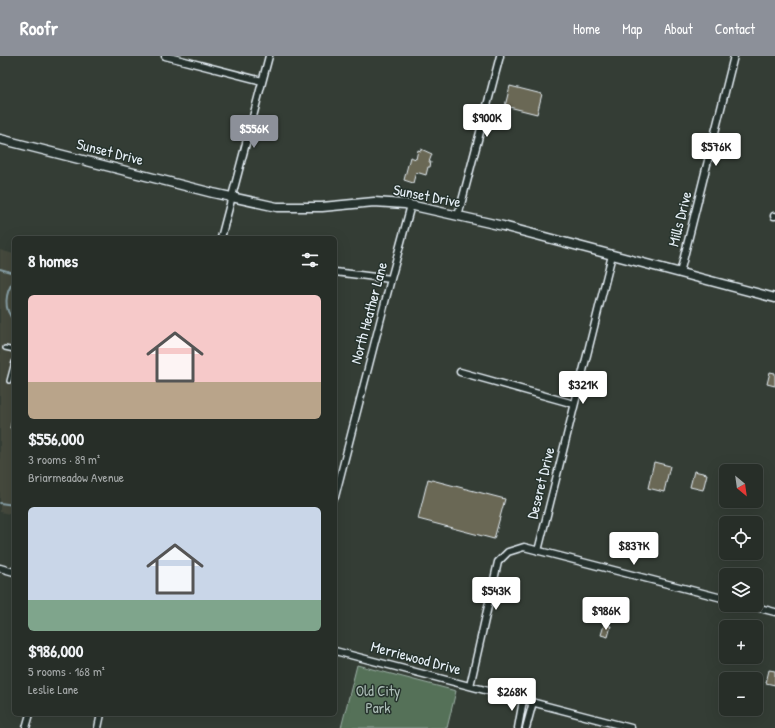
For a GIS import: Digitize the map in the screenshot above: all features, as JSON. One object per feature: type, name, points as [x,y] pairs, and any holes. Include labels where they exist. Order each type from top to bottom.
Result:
[{"type":"street","points":[[166,56],[262,81]]},
{"type":"street","points":[[222,236],[269,56]]},
{"type":"street","points":[[458,216],[500,56]]},
{"type":"street","name":"Mills Drive","points":[[680,273],[734,56]]},
{"type":"street","name":"Sunset Drive","points":[[0,139],[232,197],[276,206],[322,206],[374,202],[411,205],[503,226],[775,298]]},
{"type":"street","name":"North Heather Lane","points":[[337,489],[411,205]]},
{"type":"street","name":"Deseret Drive","points":[[538,551],[612,255]]},
{"type":"street","points":[[337,272],[391,279]]},
{"type":"street","points":[[460,372],[574,404]]},
{"type":"street","points":[[470,686],[498,562],[508,552],[524,547],[719,597]]},
{"type":"street","points":[[0,568],[12,571]]},
{"type":"street","points":[[763,609],[775,612]]},
{"type":"street","name":"Merriewood Drive","points":[[337,652],[631,728]]},
{"type":"street","points":[[518,728],[523,700]]},
{"type":"street","points":[[526,728],[533,702]]},
{"type":"street","points":[[26,728],[29,716]]},
{"type":"street","points":[[98,728],[101,716]]},
{"type":"lane","points":[[5,348],[12,350]]},
{"type":"lane","points":[[9,381],[12,370]]},
{"type":"shaded area","points":[[0,250],[12,253],[12,515],[0,512]]},
{"type":"green space","name":"Old City Park","points":[[357,665],[456,691],[447,728],[341,728]]},
{"type":"building","points":[[510,86],[542,94],[537,114],[505,106]]},
{"type":"building","points":[[421,149],[432,154],[429,162],[431,162],[430,167],[428,167],[426,175],[416,172],[413,183],[404,180],[410,157],[416,159],[418,150],[421,151]]},
{"type":"building","points":[[770,372],[775,373],[775,386],[767,384]]},
{"type":"building","points":[[654,462],[670,466],[664,492],[648,488]]},
{"type":"building","points":[[694,471],[707,474],[703,490],[690,487]]},
{"type":"building","points":[[428,479],[505,499],[494,539],[418,519]]},
{"type":"building","points":[[604,625],[611,626],[608,637],[601,635]]},
{"type":"building","points":[[769,670],[775,671],[775,685],[766,683]]},
{"type":"waterway","points":[[0,269],[12,272]]},
{"type":"waterway","points":[[12,284],[6,301],[8,311],[12,318]]},
{"type":"waterway","points":[[0,503],[12,505]]}]
